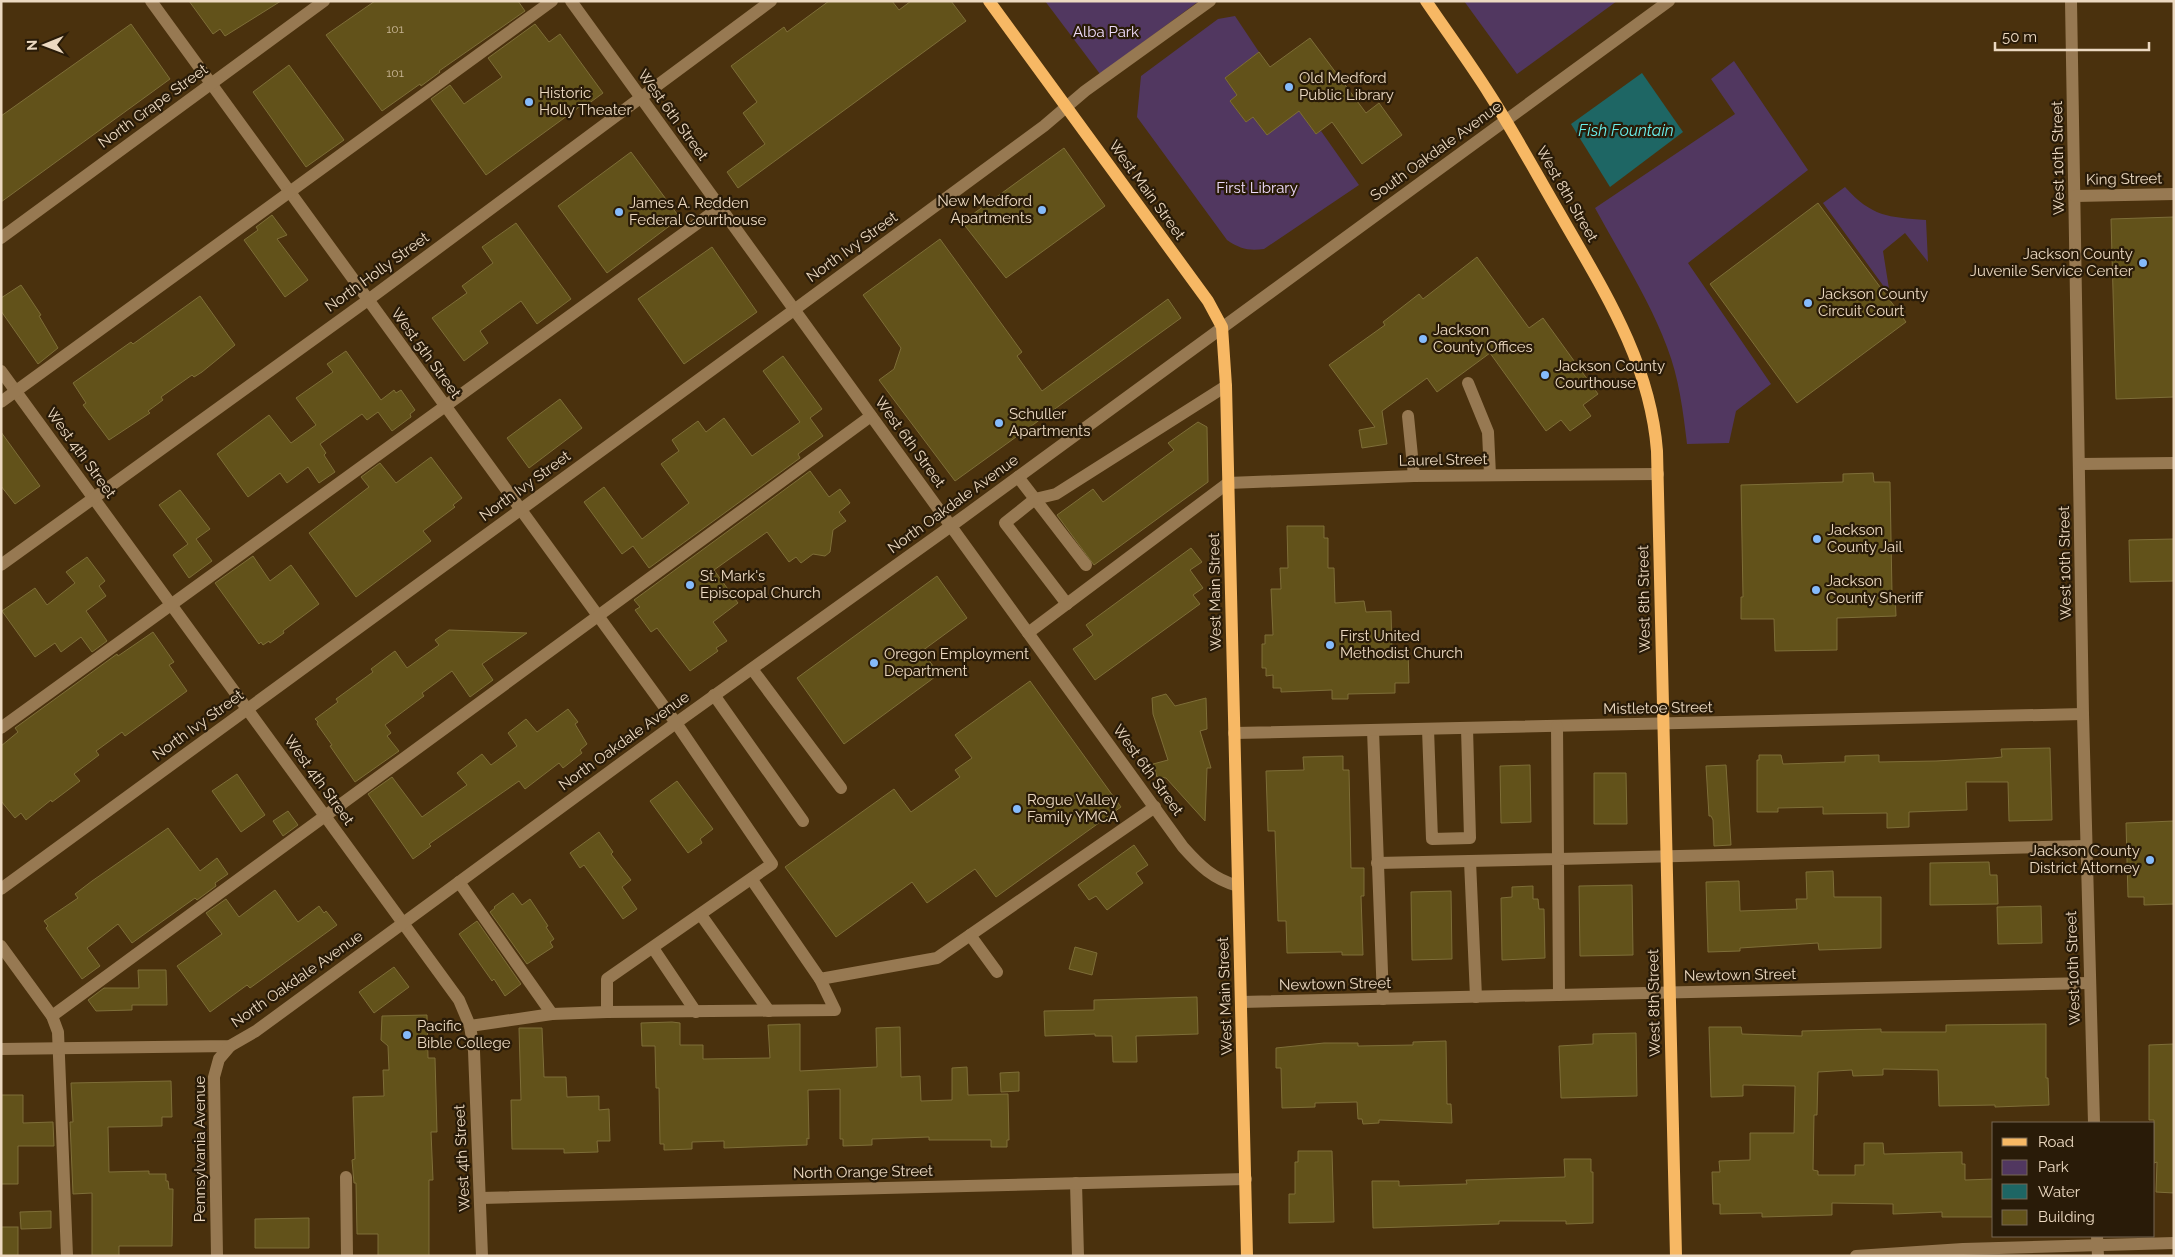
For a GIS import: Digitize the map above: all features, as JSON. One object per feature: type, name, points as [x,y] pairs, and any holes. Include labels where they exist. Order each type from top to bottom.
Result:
[{"type":"main road","name":"West Main Street","points":[[989,1],[1208,301],[1222,327],[1226,386],[1247,1256]]},
{"type":"main road","name":"West 8th Street","points":[[1426,1],[1490,94],[1600,283],[1641,370],[1655,421],[1658,474],[1676,1256]]},
{"type":"street","name":"West 5th Street","points":[[151,1],[676,723],[772,864],[752,880]]},
{"type":"street","name":"North Grape Street","points":[[1,238],[324,1]]},
{"type":"street","points":[[1,402],[552,1]]},
{"type":"street","name":"West 6th Street","points":[[570,1],[1155,807],[1200,866],[1222,882],[1238,886]]},
{"type":"street","name":"North Holly Street","points":[[1,565],[368,300],[770,1]]},
{"type":"street","name":"North Ivy Street","points":[[1,889],[794,310],[1044,126],[1085,91],[1210,1]]},
{"type":"street","name":"South Oakdale Avenue","points":[[1222,327],[1669,1]]},
{"type":"street","name":"West 10th Street","points":[[2071,1],[2080,464],[2082,714],[2094,1122]]},
{"type":"street","name":"King Street","points":[[2075,196],[2174,194]]},
{"type":"street","points":[[1,728],[720,207]]},
{"type":"street","name":"North Oakdale Avenue","points":[[1,1049],[230,1046],[256,1031],[714,695],[951,526],[1222,327]]},
{"type":"street","name":"West 4th Street","points":[[1,370],[459,1000],[470,1026],[474,1051],[482,1256]]},
{"type":"street","points":[[1468,383],[1488,432],[1490,475]]},
{"type":"street","points":[[1067,604],[1005,523],[1035,500],[1056,494],[1226,386]]},
{"type":"street","points":[[52,1016],[871,416]]},
{"type":"street","points":[[1408,416],[1414,476]]},
{"type":"street","points":[[2080,464],[2174,463]]},
{"type":"street","name":"Laurel Street","points":[[1228,483],[1414,476],[1658,474]]},
{"type":"street","points":[[1018,477],[1086,565]]},
{"type":"street","points":[[1028,633],[1228,483]]},
{"type":"street","points":[[752,669],[841,788]]},
{"type":"street","points":[[714,695],[803,821]]},
{"type":"street","name":"Mistletoe Street","points":[[1234,733],[2082,714]]},
{"type":"street","points":[[1557,726],[1559,995]]},
{"type":"street","points":[[1428,729],[1432,839],[1470,838],[1467,728]]},
{"type":"street","points":[[1373,730],[1383,999]]},
{"type":"street","points":[[820,979],[937,958],[1155,807]]},
{"type":"street","points":[[1377,863],[2086,846]]},
{"type":"street","points":[[1470,861],[1476,997]]},
{"type":"street","points":[[470,1026],[552,1014],[836,1010],[820,979],[752,880],[607,979],[607,1012]]},
{"type":"street","points":[[459,882],[552,1014]]},
{"type":"street","points":[[701,915],[768,1011]]},
{"type":"street","points":[[970,935],[997,972]]},
{"type":"street","points":[[1,946],[52,1016],[58,1032],[67,1256]]},
{"type":"street","points":[[653,948],[696,1012]]},
{"type":"street","name":"Newtown Street","points":[[1241,1002],[2089,982]]},
{"type":"street","name":"Pennsylvania Avenue","points":[[217,1256],[214,1077],[219,1058],[230,1046]]},
{"type":"street","points":[[346,1178],[348,1256]]},
{"type":"street","name":"North Orange Street","points":[[481,1198],[1246,1179]]},
{"type":"street","points":[[1076,1184],[1078,1256]]},
{"type":"street","points":[[1856,1256],[2174,1243]]},
{"type":"green space","name":"Alba Park","points":[[1045,1],[1199,1],[1100,74]]},
{"type":"green space","points":[[1464,1],[1617,1],[1517,74]]},
{"type":"green space","name":"First Library","points":[[1235,16],[1259,52],[1225,78],[1237,95],[1230,101],[1246,122],[1253,117],[1299,111],[1316,134],[1321,131],[1359,185],[1264,249],[1245,249],[1227,240],[1137,117],[1141,76],[1218,19]]},
{"type":"green space","points":[[1734,61],[1808,170],[1688,263],[1771,384],[1736,411],[1729,443],[1687,444],[1678,383],[1660,329],[1643,294],[1595,208],[1735,114],[1711,79]]},
{"type":"green space","points":[[1845,187],[1872,210],[1881,214],[1926,220],[1928,262],[1905,233],[1883,251],[1890,295],[1823,203]]},
{"type":"water","name":"Fish Fountain","points":[[1642,73],[1683,132],[1610,187],[1571,124]]},
{"type":"building","points":[[189,1],[281,1],[225,36],[220,29],[213,34]]},
{"type":"building","points":[[375,1],[518,1],[525,11],[439,71],[421,86],[420,84],[382,111],[326,35]]},
{"type":"building","points":[[829,1],[892,1],[899,10],[911,1],[951,1],[966,21],[738,188],[727,172],[765,144],[743,113],[757,102],[731,66],[784,27],[787,32]]},
{"type":"building","points":[[131,24],[170,79],[1,202],[1,116]]},
{"type":"building","name":"Historic Holly Theater","points":[[535,24],[549,42],[560,34],[603,93],[584,107],[582,105],[486,175],[431,99],[450,85],[464,104],[502,77],[488,58]]},
{"type":"building","name":"Old Medford Public Library","points":[[1310,38],[1366,113],[1379,103],[1402,135],[1362,164],[1332,122],[1316,134],[1299,111],[1267,135],[1253,117],[1246,122],[1230,101],[1237,95],[1225,78],[1259,52],[1270,67]]},
{"type":"building","points":[[289,65],[344,140],[306,167],[253,92]]},
{"type":"building","name":"New Medford Apartments","points":[[1064,148],[1105,206],[1006,278],[962,222]]},
{"type":"building","name":"James A. Redden Federal Courthouse","points":[[631,152],[680,218],[607,273],[558,206]]},
{"type":"building","name":"Jackson County Circuit Court","points":[[1818,203],[1906,322],[1797,403],[1710,284]]},
{"type":"building","points":[[272,215],[287,235],[277,239],[308,280],[285,297],[244,240],[258,230],[256,227]]},
{"type":"building","name":"Jackson County Juvenile Service Center","points":[[2174,217],[2174,397],[2116,399],[2111,219]]},
{"type":"building","points":[[516,223],[571,299],[537,324],[521,301],[480,331],[488,343],[464,361],[432,318],[467,293],[462,286],[493,263],[482,247]]},
{"type":"building","points":[[940,239],[1022,352],[1017,356],[1042,391],[1168,299],[1181,318],[955,481],[879,380],[894,369],[901,348],[863,295]]},
{"type":"building","points":[[712,247],[757,312],[684,364],[638,299]]},
{"type":"building","points":[[1477,257],[1529,328],[1543,318],[1598,394],[1583,405],[1591,416],[1570,431],[1561,420],[1546,431],[1490,353],[1437,392],[1427,378],[1382,411],[1387,444],[1362,448],[1359,430],[1375,427],[1329,365],[1385,325],[1383,322],[1419,294],[1423,299]]},
{"type":"building","points":[[21,285],[41,315],[39,316],[58,348],[38,364],[1,311],[1,298]]},
{"type":"building","points":[[200,296],[235,345],[202,372],[194,377],[192,375],[161,397],[163,400],[148,411],[150,413],[109,440],[83,405],[86,403],[73,383],[131,342],[133,344]]},
{"type":"building","points":[[346,351],[381,400],[394,390],[396,393],[401,390],[415,410],[410,414],[411,417],[392,431],[378,412],[367,420],[362,414],[320,444],[326,453],[324,455],[335,472],[319,483],[308,467],[287,483],[280,473],[248,497],[217,454],[269,415],[291,443],[316,425],[296,398],[333,372],[327,364]]},
{"type":"building","points":[[783,356],[822,409],[810,418],[823,436],[798,454],[800,458],[649,568],[633,546],[622,554],[584,502],[604,487],[642,539],[689,503],[661,464],[679,451],[672,440],[698,421],[706,432],[724,418],[752,456],[800,422],[763,371]]},
{"type":"building","points":[[560,399],[582,428],[529,468],[507,438]]},
{"type":"building","points":[[1198,422],[1207,427],[1208,482],[1094,565],[1057,515],[1093,489],[1103,502],[1174,450],[1168,443]]},
{"type":"building","points":[[1,432],[40,486],[15,504],[1,486]]},
{"type":"building","points":[[431,457],[462,498],[453,505],[455,507],[423,531],[431,541],[356,597],[309,533],[369,487],[361,477],[380,463],[396,483]]},
{"type":"building","name":"St. Mark's Episcopal Church","points":[[810,471],[829,497],[840,489],[850,503],[839,512],[846,521],[833,530],[830,552],[825,556],[813,554],[801,563],[796,557],[789,562],[767,532],[714,570],[738,603],[713,622],[727,641],[716,648],[718,651],[690,671],[657,628],[651,632],[635,610],[640,607],[634,600]]},
{"type":"building","name":"Jackson County Jail","points":[[1873,473],[1874,482],[1890,482],[1892,594],[1895,594],[1896,616],[1837,618],[1837,650],[1775,651],[1774,619],[1741,619],[1741,597],[1743,597],[1741,485],[1843,482],[1843,474]]},
{"type":"building","points":[[180,490],[210,529],[196,539],[212,561],[189,578],[173,555],[188,544],[159,505]]},
{"type":"building","points":[[1287,526],[1324,526],[1324,538],[1328,538],[1328,568],[1334,568],[1335,603],[1364,601],[1366,612],[1391,611],[1392,652],[1408,650],[1409,683],[1395,683],[1395,693],[1348,694],[1348,699],[1332,699],[1332,690],[1281,692],[1281,688],[1273,688],[1273,675],[1266,676],[1266,668],[1262,668],[1262,644],[1265,644],[1265,635],[1273,635],[1271,589],[1281,589],[1280,568],[1288,568]]},
{"type":"building","points":[[2174,539],[2174,581],[2130,582],[2129,540]]},
{"type":"building","points":[[1191,548],[1202,562],[1190,570],[1203,588],[1193,595],[1200,604],[1095,680],[1073,649],[1093,635],[1086,625]]},
{"type":"building","points":[[253,556],[270,581],[291,565],[319,604],[283,631],[284,633],[270,643],[269,641],[263,645],[261,642],[259,644],[215,583]]},
{"type":"building","points":[[87,557],[105,581],[99,586],[106,596],[86,611],[107,641],[92,652],[81,637],[61,652],[55,643],[35,657],[2,611],[35,588],[47,605],[75,583],[66,572]]},
{"type":"building","name":"Oregon Employment Department","points":[[937,576],[967,618],[922,651],[939,674],[844,744],[797,678]]},
{"type":"building","points":[[449,630],[527,633],[482,664],[493,680],[470,697],[452,671],[422,693],[424,696],[385,725],[391,733],[387,736],[399,751],[355,782],[330,746],[332,745],[315,719],[338,702],[336,699],[373,672],[371,669],[395,651],[407,668],[439,645],[435,640]]},
{"type":"building","points":[[153,632],[174,662],[169,665],[187,691],[125,736],[122,732],[96,751],[99,755],[74,774],[80,781],[52,802],[51,800],[26,820],[21,813],[15,818],[1,801],[1,746],[18,732],[15,728],[117,654],[118,656]]},
{"type":"building","name":"Rogue Valley Family YMCA","points":[[1030,681],[1121,807],[996,897],[975,869],[927,903],[912,882],[836,937],[785,867],[894,789],[911,812],[960,777],[955,770],[972,758],[955,735]]},
{"type":"building","points":[[1166,694],[1175,706],[1206,698],[1207,729],[1200,731],[1211,768],[1207,768],[1205,821],[1166,778],[1157,777],[1153,764],[1168,760],[1153,714],[1152,698]]},
{"type":"building","points":[[568,709],[578,722],[575,724],[587,744],[580,750],[582,753],[563,768],[559,763],[525,789],[519,781],[429,844],[431,846],[413,859],[368,794],[392,777],[422,817],[467,785],[457,773],[482,754],[491,765],[517,746],[508,733],[526,719],[537,732]]},
{"type":"building","points":[[2050,748],[2052,820],[2009,821],[2008,782],[1966,782],[1967,810],[1909,812],[1909,827],[1887,828],[1887,813],[1823,814],[1823,807],[1778,808],[1778,812],[1757,812],[1757,760],[1759,760],[1759,755],[1781,755],[1783,764],[1845,762],[1845,756],[1879,755],[1879,762],[1936,761],[2002,757],[2001,749]]},
{"type":"building","points":[[1343,756],[1343,770],[1349,770],[1351,868],[1364,868],[1364,896],[1361,896],[1363,955],[1342,955],[1342,952],[1287,953],[1286,921],[1278,921],[1275,831],[1268,831],[1266,771],[1304,770],[1303,757]]},
{"type":"building","points":[[1530,765],[1531,822],[1501,823],[1500,766]]},
{"type":"building","points":[[1726,765],[1731,845],[1714,846],[1713,820],[1709,816],[1706,766]]},
{"type":"building","points":[[1594,773],[1626,773],[1627,824],[1594,824]]},
{"type":"building","points":[[237,774],[265,815],[241,832],[212,791]]},
{"type":"building","points":[[677,781],[713,829],[700,839],[702,843],[688,853],[650,801]]},
{"type":"building","points":[[288,811],[298,825],[283,836],[273,821]]},
{"type":"building","name":"Jackson County District Attorney","points":[[2174,821],[2174,904],[2144,905],[2144,897],[2128,897],[2126,823]]},
{"type":"building","points":[[168,828],[200,871],[217,858],[228,874],[197,900],[195,898],[132,943],[118,924],[87,948],[100,966],[82,979],[46,928],[48,926],[44,921],[78,898],[75,894],[92,881]]},
{"type":"building","points":[[599,832],[613,852],[611,854],[631,880],[622,887],[637,909],[623,919],[584,865],[580,868],[570,853]]},
{"type":"building","points":[[1134,845],[1148,865],[1136,873],[1143,883],[1107,910],[1096,896],[1089,900],[1078,885]]},
{"type":"building","points":[[1989,862],[1990,875],[1997,875],[1998,904],[1930,905],[1930,863]]},
{"type":"building","points":[[1833,871],[1834,897],[1881,897],[1881,948],[1819,950],[1818,943],[1740,948],[1740,951],[1708,952],[1706,882],[1739,881],[1740,911],[1797,909],[1796,899],[1807,899],[1806,872]]},
{"type":"building","points":[[1632,885],[1633,955],[1580,956],[1579,886]]},
{"type":"building","points":[[1533,886],[1533,899],[1538,899],[1539,909],[1544,909],[1545,958],[1502,960],[1501,898],[1512,897],[1512,887]]},
{"type":"building","points":[[275,890],[298,922],[319,906],[324,913],[326,911],[337,925],[250,988],[247,985],[210,1012],[177,966],[222,934],[206,913],[226,899],[239,917]]},
{"type":"building","points":[[1451,891],[1452,959],[1412,960],[1411,892]]},
{"type":"building","points":[[513,893],[522,905],[530,899],[548,926],[546,927],[554,939],[550,942],[553,947],[527,964],[490,912]]},
{"type":"building","points":[[2041,906],[2042,943],[1998,944],[1997,907]]},
{"type":"building","points":[[477,921],[521,984],[505,996],[494,979],[492,981],[459,934]]},
{"type":"building","points":[[1075,947],[1097,953],[1092,975],[1069,969]]},
{"type":"building","points":[[394,967],[409,987],[374,1013],[359,992]]},
{"type":"building","points":[[138,970],[166,970],[167,1005],[132,1005],[132,1010],[96,1011],[88,1000],[104,988],[139,988]]},
{"type":"building","points":[[1197,997],[1198,1034],[1136,1036],[1137,1062],[1113,1062],[1112,1036],[1095,1036],[1095,1034],[1045,1036],[1044,1011],[1094,1010],[1094,1000]]},
{"type":"building","points":[[427,1015],[428,1058],[435,1058],[437,1132],[431,1132],[433,1180],[429,1180],[429,1256],[378,1256],[378,1234],[357,1234],[356,1183],[354,1183],[352,1160],[355,1159],[353,1097],[384,1096],[383,1070],[389,1070],[388,1046],[381,1040],[382,1016]]},
{"type":"building","points":[[641,1023],[680,1023],[680,1045],[703,1045],[703,1059],[770,1058],[768,1025],[800,1024],[800,1071],[877,1067],[876,1028],[900,1027],[901,1077],[920,1076],[921,1101],[952,1100],[952,1068],[967,1067],[968,1095],[1008,1094],[1009,1140],[1007,1140],[1007,1147],[991,1147],[991,1140],[929,1140],[929,1137],[872,1139],[872,1145],[843,1146],[843,1139],[840,1139],[840,1089],[808,1090],[809,1139],[807,1138],[807,1145],[724,1148],[724,1141],[692,1142],[692,1149],[664,1150],[664,1144],[660,1144],[659,1088],[656,1088],[655,1046],[642,1046]]},
{"type":"building","points":[[2046,1024],[2046,1078],[2048,1078],[2049,1105],[1995,1107],[1995,1105],[1939,1106],[1938,1070],[1883,1069],[1883,1075],[1853,1076],[1852,1070],[1818,1072],[1817,1115],[1814,1115],[1813,1170],[1818,1171],[1818,1175],[1855,1175],[1855,1165],[1864,1165],[1864,1143],[1883,1143],[1884,1154],[1962,1152],[1962,1164],[1965,1164],[1965,1180],[1992,1179],[1992,1217],[1942,1217],[1942,1212],[1893,1214],[1893,1204],[1832,1203],[1832,1215],[1762,1217],[1762,1213],[1720,1214],[1720,1204],[1713,1204],[1712,1172],[1720,1172],[1719,1161],[1750,1160],[1750,1133],[1794,1133],[1795,1086],[1743,1085],[1743,1096],[1711,1097],[1709,1027],[1741,1027],[1742,1034],[1802,1036],[1802,1031],[1881,1029],[1881,1032],[1946,1032],[1946,1025]]},
{"type":"building","points":[[519,1028],[542,1028],[544,1077],[566,1077],[567,1097],[599,1096],[599,1110],[609,1109],[610,1141],[597,1141],[598,1152],[564,1153],[564,1149],[512,1149],[511,1100],[521,1100]]},
{"type":"building","points":[[1636,1033],[1637,1096],[1561,1098],[1559,1046],[1593,1044],[1593,1034]]},
{"type":"building","points":[[1446,1041],[1447,1104],[1451,1104],[1452,1123],[1379,1120],[1379,1123],[1363,1124],[1362,1119],[1358,1119],[1357,1102],[1315,1103],[1315,1107],[1282,1108],[1281,1068],[1276,1068],[1276,1048],[1324,1043],[1358,1043],[1358,1046],[1413,1045],[1413,1042]]},
{"type":"building","points":[[2174,1044],[2174,1193],[2156,1192],[2155,1122],[2154,1120],[2149,1120],[2149,1045]]},
{"type":"building","points":[[1019,1072],[1019,1091],[1001,1092],[1000,1073]]},
{"type":"building","points":[[171,1081],[172,1117],[162,1117],[162,1126],[108,1127],[109,1172],[149,1171],[149,1174],[166,1174],[169,1189],[173,1189],[172,1246],[119,1246],[119,1256],[92,1256],[92,1193],[73,1194],[70,1122],[73,1122],[71,1083]]},
{"type":"building","points":[[1,1095],[23,1095],[23,1123],[53,1122],[54,1146],[18,1146],[18,1184],[1,1184]]},
{"type":"building","points":[[1298,1151],[1332,1151],[1334,1222],[1289,1223],[1289,1194],[1295,1194],[1295,1162],[1298,1162]]},
{"type":"building","points":[[1564,1159],[1591,1159],[1591,1172],[1593,1172],[1593,1223],[1566,1224],[1566,1221],[1499,1221],[1499,1224],[1373,1228],[1372,1181],[1399,1181],[1399,1186],[1467,1184],[1466,1180],[1565,1177]]},
{"type":"building","points":[[51,1211],[51,1228],[21,1229],[20,1212]]},
{"type":"building","points":[[309,1218],[309,1248],[255,1248],[255,1219]]},
{"type":"building","points":[[1,1227],[18,1227],[18,1256],[1,1256]]},
{"type":"place","name":"Old Medford Public Library","points":[[1289,87]]},
{"type":"place","name":"Historic Holly Theater","points":[[529,102]]},
{"type":"place","name":"New Medford Apartments","points":[[1042,210]]},
{"type":"place","name":"James A. Redden Federal Courthouse","points":[[619,212]]},
{"type":"place","name":"Jackson County Juvenile Service Center","points":[[2143,263]]},
{"type":"place","name":"Jackson County Circuit Court","points":[[1808,303]]},
{"type":"place","name":"Jackson County Offices","points":[[1423,339]]},
{"type":"place","name":"Jackson County Courthouse","points":[[1545,375]]},
{"type":"place","name":"Schuller Apartments","points":[[999,423]]},
{"type":"place","name":"Jackson County Jail","points":[[1817,539]]},
{"type":"place","name":"St. Mark's Episcopal Church","points":[[690,585]]},
{"type":"place","name":"Jackson County Sheriff","points":[[1816,590]]},
{"type":"place","name":"First United Methodist Church","points":[[1330,645]]},
{"type":"place","name":"Oregon Employment Department","points":[[874,663]]},
{"type":"place","name":"Rogue Valley Family YMCA","points":[[1017,809]]},
{"type":"place","name":"Jackson County District Attorney","points":[[2150,860]]},
{"type":"place","name":"Pacific Bible College","points":[[407,1035]]}]
